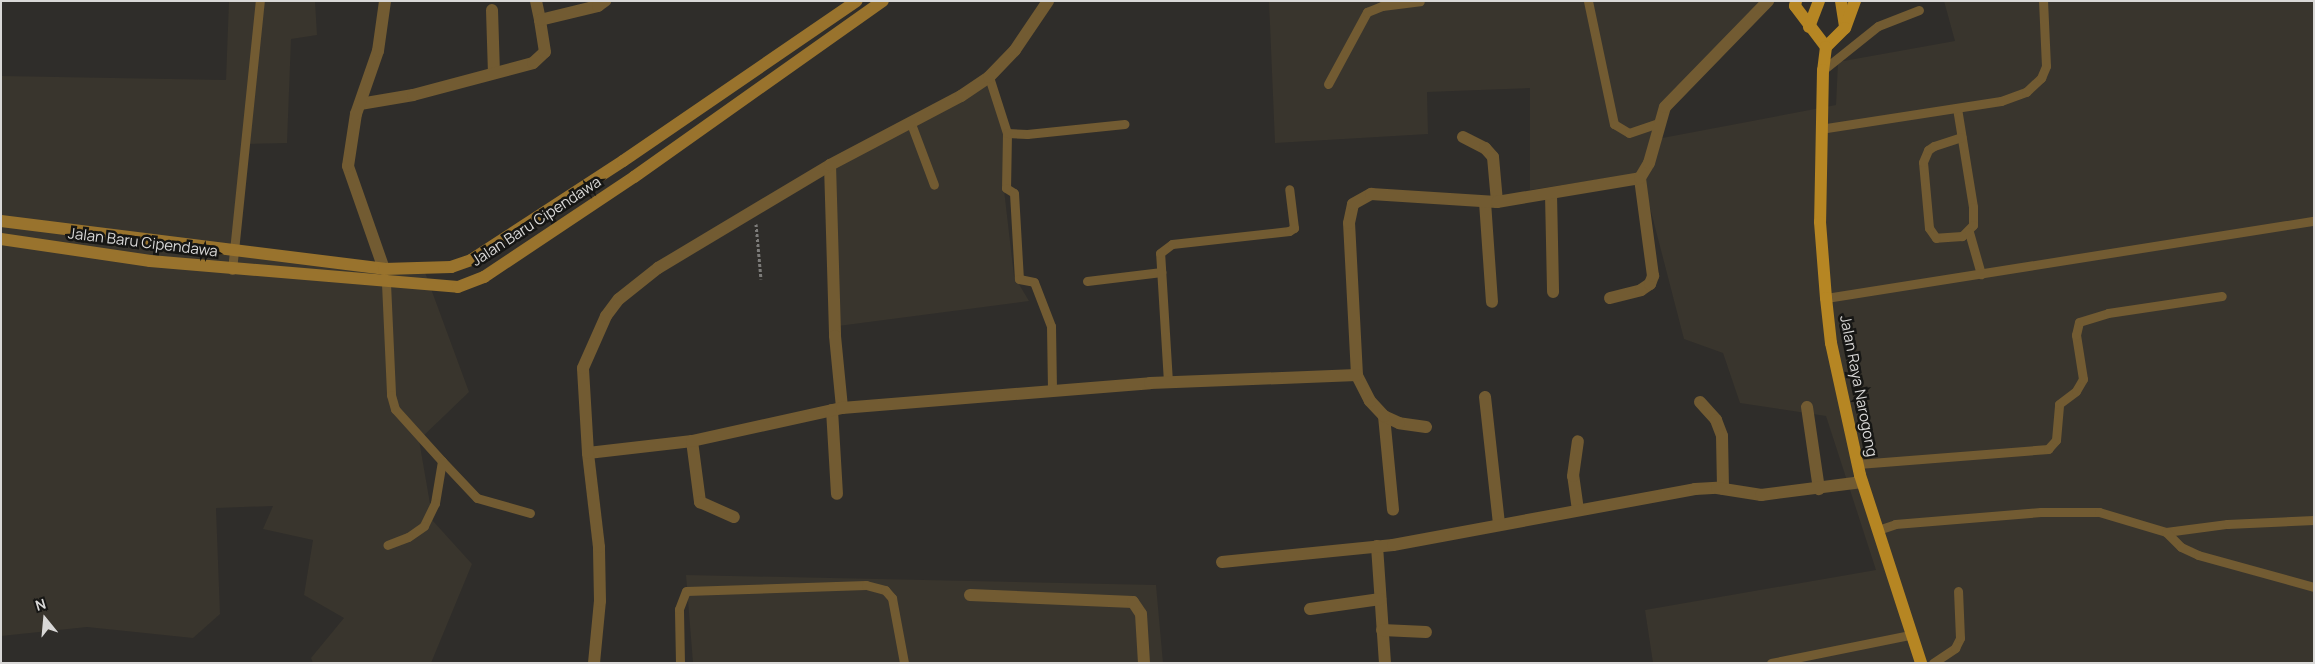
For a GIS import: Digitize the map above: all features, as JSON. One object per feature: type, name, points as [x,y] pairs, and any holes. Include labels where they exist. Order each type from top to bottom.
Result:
[{"type":"main road","name":"Jalan Baru Cipendawa","points":[[1,221],[384,269],[451,267],[472,260],[623,161],[857,1]]},
{"type":"main road","name":"Jalan Baru Cipendawa","points":[[1,239],[232,270],[458,287],[484,277],[634,177],[854,24],[883,1]]},
{"type":"main road","points":[[1796,1],[1809,26],[1826,47],[1845,28],[1855,1]]},
{"type":"main road","points":[[1809,26],[1819,1]]},
{"type":"main road","points":[[1842,1],[1845,28]]},
{"type":"main road","points":[[845,11],[854,24]]},
{"type":"main road","name":"Jalan Raya Narogong","points":[[1826,47],[1820,128],[1820,222],[1830,343],[1862,482],[1910,635],[1921,663]]},
{"type":"main road","points":[[623,161],[634,177]]},
{"type":"street","points":[[384,269],[348,166],[360,104],[378,51],[385,1]]},
{"type":"street","points":[[360,104],[413,95],[540,59],[545,52],[536,1]]},
{"type":"street","points":[[540,20],[598,6],[605,1]]},
{"type":"street","points":[[594,663],[600,601],[599,547],[588,453],[583,368],[606,316],[619,299],[658,268],[830,165],[910,121],[961,96],[989,76],[1015,50],[1048,1]]},
{"type":"street","points":[[1610,298],[1641,290],[1652,280],[1640,178],[1652,156],[1661,112],[1675,94],[1768,1]]},
{"type":"street","points":[[492,10],[494,72]]},
{"type":"street","points":[[1463,137],[1485,148],[1493,156],[1491,202],[1492,302]]},
{"type":"street","points":[[830,165],[837,409],[837,494]]},
{"type":"street","points":[[1426,427],[1399,423],[1384,416],[1370,401],[1357,375],[1349,223],[1353,204],[1371,194],[1491,202],[1552,194],[1640,178]]},
{"type":"street","points":[[1552,194],[1553,292]]},
{"type":"street","points":[[588,453],[692,441],[837,409],[1168,382],[1357,375]]},
{"type":"street","points":[[1485,397],[1499,524]]},
{"type":"street","points":[[1700,402],[1716,420],[1722,436],[1723,489]]},
{"type":"street","points":[[1807,407],[1819,489]]},
{"type":"street","points":[[1384,416],[1393,510]]},
{"type":"street","points":[[692,441],[698,498],[704,506],[734,517]]},
{"type":"street","points":[[1578,441],[1573,476],[1578,510]]},
{"type":"street","points":[[1222,562],[1377,546],[1694,489],[1723,489],[1761,495],[1862,482]]},
{"type":"street","points":[[1377,546],[1385,663]]},
{"type":"street","points":[[970,595],[1133,602],[1141,614],[1144,663]]},
{"type":"street","points":[[1310,609],[1380,599]]},
{"type":"street","points":[[1382,630],[1426,632]]},
{"type":"lane","points":[[232,270],[236,251],[260,1]]},
{"type":"lane","points":[[1328,84],[1367,12],[1382,6],[1420,1]]},
{"type":"lane","points":[[1588,1],[1614,124],[1629,133],[1658,123]]},
{"type":"lane","points":[[1820,128],[2014,98],[2041,78],[2046,66],[2043,1]]},
{"type":"lane","points":[[1823,70],[1878,26],[1919,10]]},
{"type":"lane","points":[[989,76],[1007,133],[1006,188],[1014,193],[1019,279],[1034,282],[1051,326],[1052,391]]},
{"type":"lane","points":[[1957,108],[1973,207],[1973,225],[1969,232],[1981,274]]},
{"type":"lane","points":[[910,121],[934,185]]},
{"type":"lane","points":[[1007,133],[1027,134],[1124,124]]},
{"type":"lane","points":[[1962,137],[1940,142],[1928,150],[1923,171],[1931,234],[1942,239],[1969,232]]},
{"type":"lane","points":[[1168,382],[1160,253],[1172,244],[1288,231],[1294,228],[1289,189]]},
{"type":"lane","points":[[1826,298],[2314,221]]},
{"type":"lane","points":[[1087,281],[1161,272]]},
{"type":"lane","points":[[386,283],[391,395],[395,409],[477,498],[530,514]]},
{"type":"lane","points":[[1858,464],[2026,453],[2048,448],[2056,440],[2060,404],[2076,391],[2083,379],[2076,336],[2079,322],[2108,313],[2222,296]]},
{"type":"lane","points":[[387,544],[408,537],[424,526],[435,504],[442,461]]},
{"type":"lane","points":[[1878,530],[1895,524],[2074,512],[2116,515],[2166,532],[2182,547],[2198,555],[2314,587]]},
{"type":"lane","points":[[2166,532],[2227,524],[2314,520]]},
{"type":"lane","points":[[680,663],[679,609],[686,591],[866,585],[885,590],[892,598],[904,663]]},
{"type":"lane","points":[[1933,663],[1955,648],[1960,638],[1958,591]]},
{"type":"lane","points":[[1771,663],[1910,635]]},
{"type":"path","points":[[755,211],[761,279]]},
{"type":"shaded area","points":[[229,1],[315,1],[317,35],[291,39],[287,143],[248,144],[236,253],[423,267],[469,392],[419,440],[433,521],[472,564],[431,663],[313,663],[311,658],[344,618],[304,595],[313,540],[263,529],[273,506],[216,508],[220,614],[193,638],[87,627],[1,636],[1,76],[226,80]]},
{"type":"shaded area","points":[[1269,1],[1762,1],[1662,104],[1657,139],[1836,105],[1838,62],[1955,41],[1944,1],[2314,1],[2314,663],[1653,663],[1645,610],[1876,570],[1826,416],[1740,403],[1723,353],[1684,339],[1641,173],[1530,190],[1530,88],[1427,92],[1428,134],[1275,143]]},
{"type":"shaded area","points":[[987,80],[1003,129],[1003,181],[1014,276],[1029,301],[838,326],[832,159]]},
{"type":"shaded area","points":[[686,575],[1156,585],[1163,663],[693,663]]}]
